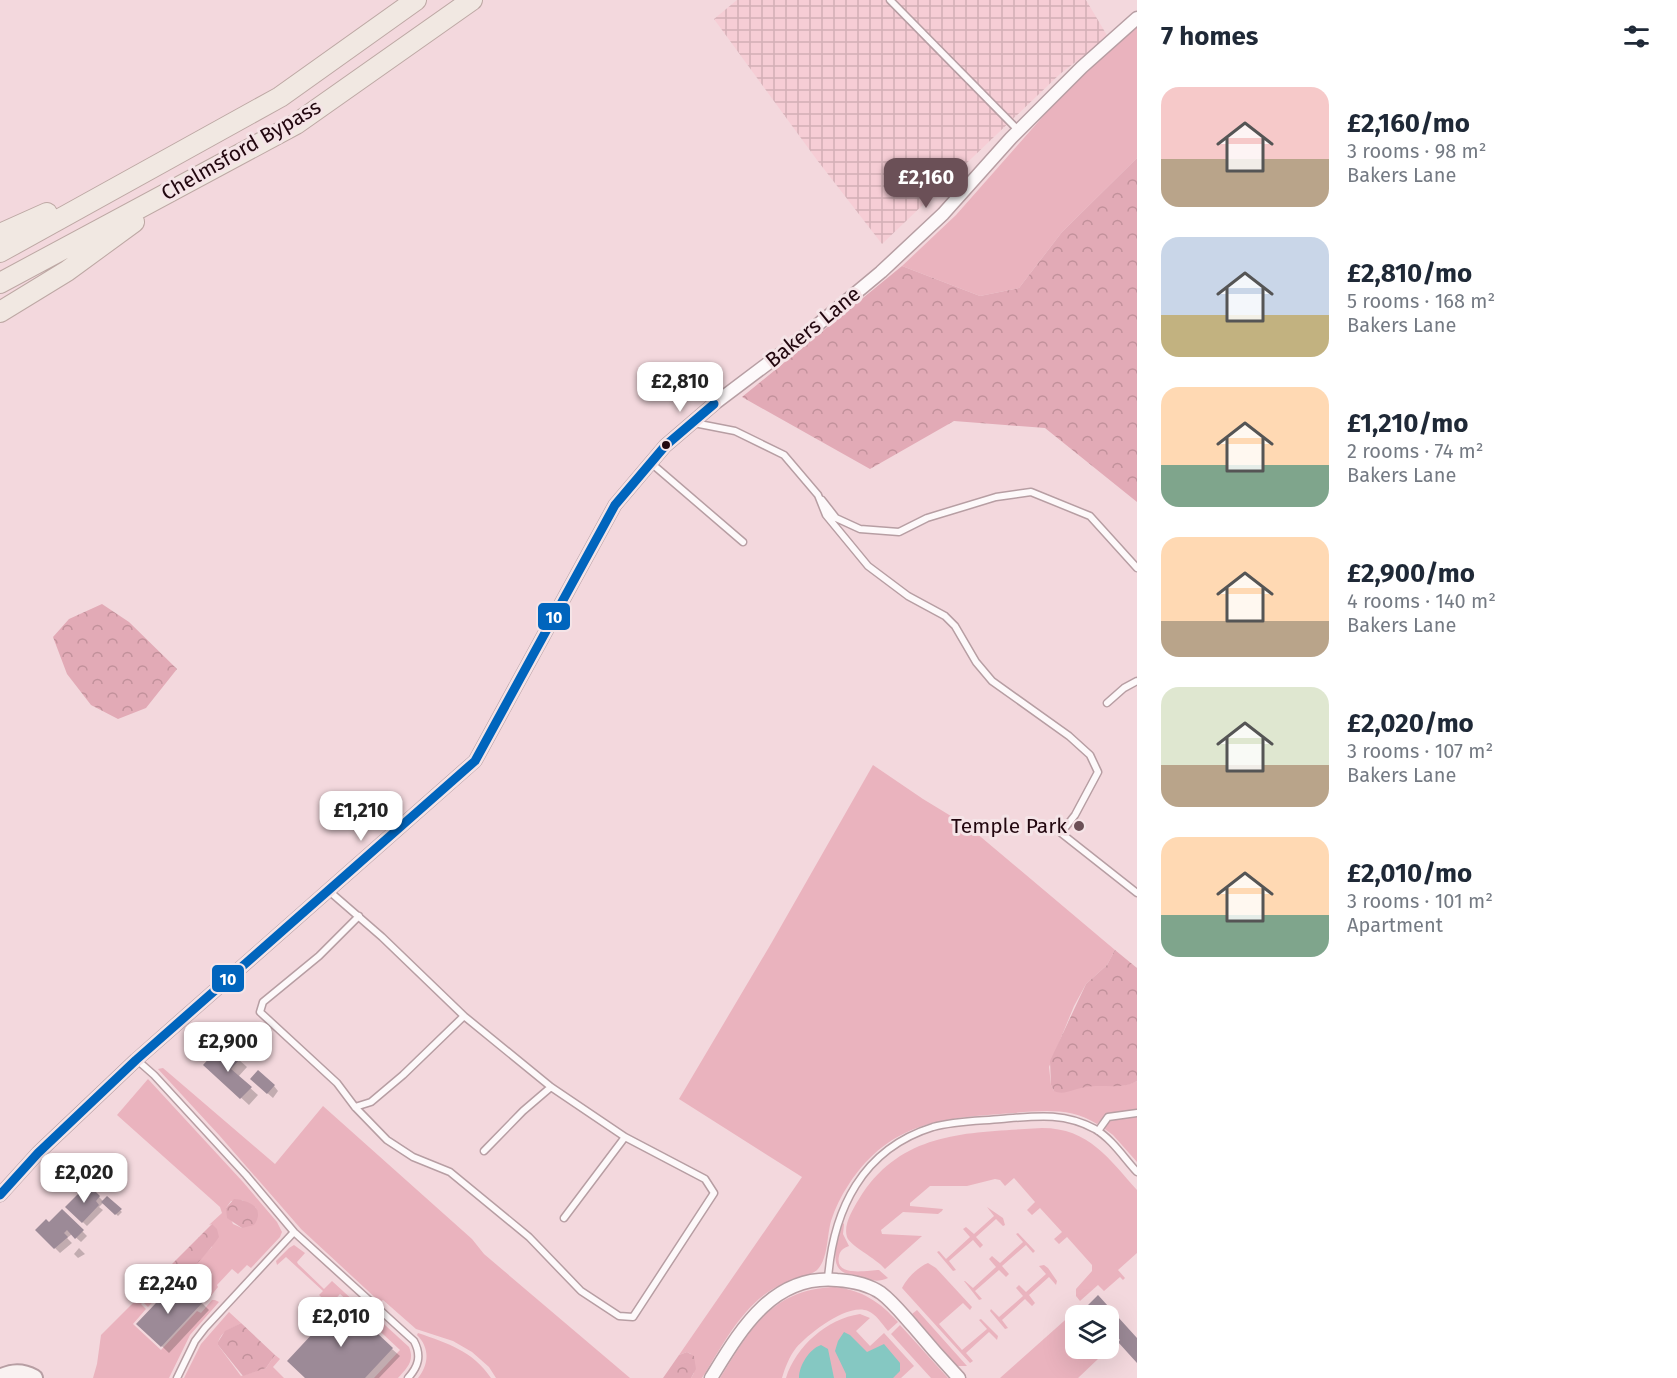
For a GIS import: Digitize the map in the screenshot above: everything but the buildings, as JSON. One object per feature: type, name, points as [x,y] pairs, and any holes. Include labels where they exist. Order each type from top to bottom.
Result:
[{"type":"highway","name":"Chelmsford Bypass","points":[[0,252],[280,97],[416,0]]},
{"type":"highway","name":"Chelmsford Bypass","points":[[0,283],[296,124],[472,0]]},
{"type":"highway","points":[[0,234],[185,151]]},
{"type":"highway","points":[[0,312],[67,271],[197,176]]},
{"type":"main road","points":[[0,1366],[28,1376]]},
{"type":"main road","points":[[0,1378],[13,1373],[28,1376]]},
{"type":"street","name":"Bakers Lane","points":[[0,1195],[38,1153],[136,1060],[476,762],[615,505],[666,446],[691,423],[803,337],[881,272],[943,214],[1019,130],[1082,67],[1137,18]]},
{"type":"street","points":[[711,1378],[745,1326],[762,1306],[778,1294],[795,1287],[828,1279],[863,1285],[881,1294],[958,1378]]},
{"type":"lane","points":[[890,0],[1019,130]]},
{"type":"lane","points":[[691,423],[735,430],[783,455],[836,518],[860,529],[898,532],[927,518],[996,497],[1031,492],[1090,516],[1137,568]]},
{"type":"lane","points":[[651,463],[742,542]]},
{"type":"lane","points":[[818,495],[826,515],[868,567],[908,596],[945,616],[955,626],[976,662],[992,681],[1069,736],[1090,755],[1098,772],[1076,815],[1061,833],[1137,893]]},
{"type":"lane","points":[[1107,703],[1124,688],[1137,681]]},
{"type":"lane","points":[[329,891],[359,916],[464,1016],[551,1087],[625,1137],[705,1179],[714,1193],[633,1317],[619,1317],[581,1291],[529,1236],[450,1172],[413,1157],[387,1140],[354,1107],[337,1083],[260,1012],[263,1002],[319,956],[359,916]]},
{"type":"lane","points":[[354,1107],[371,1102],[464,1016]]},
{"type":"lane","points":[[136,1060],[154,1075],[294,1232],[414,1341],[418,1352],[418,1363],[408,1378]]},
{"type":"lane","points":[[484,1151],[523,1111],[551,1087]]},
{"type":"lane","points":[[1098,1131],[1108,1117],[1137,1113]]},
{"type":"lane","points":[[828,1279],[836,1226],[849,1194],[874,1163],[906,1139],[925,1130],[945,1124],[1046,1116],[1066,1117],[1098,1131],[1137,1172]]},
{"type":"lane","points":[[564,1218],[625,1137]]},
{"type":"lane","points":[[177,1378],[195,1341],[205,1328],[294,1232]]},
{"type":"shaded area","points":[[737,0],[1086,0],[1108,37],[1060,74],[882,244],[817,160],[714,19]]},
{"type":"shaded area","points":[[1137,22],[1137,158],[1062,232],[1019,288],[980,296],[902,266],[956,215],[1053,105]]},
{"type":"shaded area","points":[[873,765],[969,827],[1115,950],[1107,965],[1086,984],[1074,1006],[1049,1067],[1051,1085],[1054,1091],[1059,1091],[1088,1086],[1119,1086],[1137,1081],[1137,1109],[1109,1113],[1097,1124],[1077,1115],[1056,1111],[964,1117],[941,1121],[901,1135],[882,1147],[865,1163],[846,1189],[833,1216],[825,1253],[818,1269],[777,1287],[757,1300],[731,1332],[702,1378],[691,1378],[694,1373],[691,1354],[687,1352],[679,1355],[802,1177],[679,1099]]},
{"type":"shaded area","points":[[163,1068],[275,1164],[323,1106],[472,1239],[484,1254],[630,1378],[496,1378],[489,1367],[472,1352],[453,1341],[416,1329],[383,1300],[380,1302],[301,1229],[158,1069]]},
{"type":"shaded area","points":[[148,1079],[243,1182],[277,1222],[282,1232],[251,1268],[247,1265],[238,1274],[232,1269],[217,1285],[218,1287],[206,1302],[196,1293],[191,1298],[173,1281],[148,1307],[143,1302],[141,1304],[146,1309],[133,1324],[161,1350],[197,1311],[201,1313],[212,1300],[219,1302],[190,1335],[169,1378],[93,1378],[101,1335],[163,1273],[168,1282],[181,1277],[192,1268],[212,1247],[212,1224],[209,1225],[222,1213],[220,1207],[117,1115]],"holes":[[[242,1200],[256,1208],[242,1228],[233,1224],[226,1208],[231,1201]]]},
{"type":"shaded area","points":[[1137,1116],[1137,1162],[1113,1135],[1102,1127],[1112,1119]]},
{"type":"shaded area","points":[[1058,1129],[1085,1139],[1097,1147],[1137,1190],[1137,1253],[1118,1270],[1125,1278],[1123,1280],[1120,1277],[1104,1291],[1098,1285],[1080,1301],[1076,1296],[1076,1289],[1092,1271],[1092,1265],[1067,1237],[1059,1244],[1054,1239],[1062,1232],[1040,1208],[1032,1215],[1027,1210],[1035,1202],[1014,1178],[1005,1186],[1000,1180],[995,1179],[967,1186],[930,1186],[910,1203],[910,1206],[943,1209],[942,1211],[938,1214],[903,1212],[881,1230],[882,1234],[922,1236],[885,1269],[849,1241],[846,1232],[847,1222],[859,1199],[876,1176],[896,1159],[917,1147],[940,1139],[990,1131]]},
{"type":"shaded area","points":[[987,1207],[1003,1218],[1005,1225],[1003,1226],[996,1219],[976,1237],[983,1245],[980,1248],[973,1240],[949,1261],[956,1270],[953,1271],[937,1252],[939,1251],[946,1259],[970,1237],[963,1229],[966,1227],[974,1234],[994,1216]]},
{"type":"shaded area","points":[[843,1223],[843,1234],[849,1246],[842,1249],[840,1254],[839,1263],[842,1267],[853,1271],[879,1270],[888,1278],[871,1280],[845,1273],[839,1268],[835,1256]]},
{"type":"shaded area","points":[[1018,1233],[1035,1251],[1033,1253],[1026,1245],[1002,1266],[1009,1274],[1006,1277],[999,1270],[975,1291],[982,1299],[979,1300],[964,1281],[973,1288],[996,1267],[989,1259],[992,1256],[1000,1263],[1023,1242],[1016,1234]]},
{"type":"shaded area","points":[[294,1245],[305,1253],[297,1262],[298,1264],[324,1289],[332,1281],[368,1314],[366,1317],[340,1294],[330,1305],[319,1295],[323,1291],[286,1257],[277,1265],[276,1261]]},
{"type":"shaded area","points":[[928,1263],[936,1268],[972,1307],[970,1310],[963,1303],[939,1324],[962,1350],[987,1329],[979,1320],[981,1319],[998,1336],[997,1340],[989,1332],[966,1353],[973,1361],[970,1363],[902,1288],[913,1273]]},
{"type":"shaded area","points":[[1044,1265],[1057,1281],[1056,1285],[1049,1277],[1029,1295],[1035,1303],[1032,1306],[1025,1299],[1002,1320],[1008,1328],[1005,1329],[990,1311],[991,1309],[999,1317],[1023,1296],[1016,1288],[1019,1285],[1026,1292],[1046,1274],[1039,1266]]},
{"type":"shaded area","points":[[835,1287],[854,1291],[870,1298],[898,1322],[888,1331],[871,1312],[860,1309],[850,1311],[829,1321],[802,1342],[791,1355],[782,1378],[720,1378],[753,1329],[778,1304],[794,1295]]},
{"type":"shaded area","points":[[917,1310],[967,1366],[957,1366],[912,1314]]},
{"type":"shaded area","points":[[229,1312],[241,1323],[223,1334],[218,1345],[241,1376],[266,1368],[275,1355],[280,1359],[273,1367],[284,1378],[184,1378],[201,1344]]},
{"type":"shaded area","points":[[860,1314],[870,1318],[856,1331],[870,1346],[884,1333],[914,1366],[901,1378],[786,1378],[797,1355],[814,1336],[836,1322]]},
{"type":"shaded area","points":[[374,1315],[409,1347],[411,1352],[411,1360],[398,1378],[374,1378],[400,1350],[369,1321]]},
{"type":"shaded area","points":[[1065,1320],[1065,1359],[1098,1359],[1078,1378],[1000,1378]]},
{"type":"shaded area","points":[[900,1325],[948,1378],[931,1378],[891,1334]]},
{"type":"shaded area","points":[[418,1333],[459,1349],[476,1361],[491,1378],[418,1378],[422,1373],[427,1356]]},
{"type":"green space","points":[[1137,158],[1137,502],[1045,428],[954,421],[870,469],[742,397],[902,266],[980,296],[1019,288],[1062,232]]},
{"type":"green space","points":[[102,604],[129,622],[177,669],[146,708],[118,719],[91,705],[67,674],[53,637],[69,619]]},
{"type":"green space","points":[[1115,950],[1137,968],[1137,1081],[1125,1085],[1092,1086],[1062,1093],[1054,1091],[1051,1085],[1050,1061],[1086,984],[1107,965]]},
{"type":"green space","points":[[234,1199],[254,1206],[258,1214],[254,1225],[242,1228],[227,1218],[226,1208]]},
{"type":"green space","points":[[212,1224],[217,1229],[219,1237],[209,1250],[188,1272],[173,1280],[166,1280],[163,1273]]},
{"type":"green space","points":[[241,1323],[275,1355],[266,1368],[243,1376],[218,1345],[225,1331]]},
{"type":"green space","points":[[687,1352],[694,1356],[696,1369],[691,1378],[663,1378],[679,1355]]},
{"type":"water","points":[[844,1332],[867,1352],[884,1344],[900,1363],[900,1371],[893,1378],[846,1378],[835,1351]]},
{"type":"water","points":[[821,1345],[828,1349],[834,1378],[799,1378],[806,1358]]},
{"type":"transit line","name":"10","points":[[0,1195],[38,1153],[136,1060],[475,761],[615,505],[665,446],[714,404]]},
{"type":"place","name":"Temple Park","points":[[1079,826]]}]
